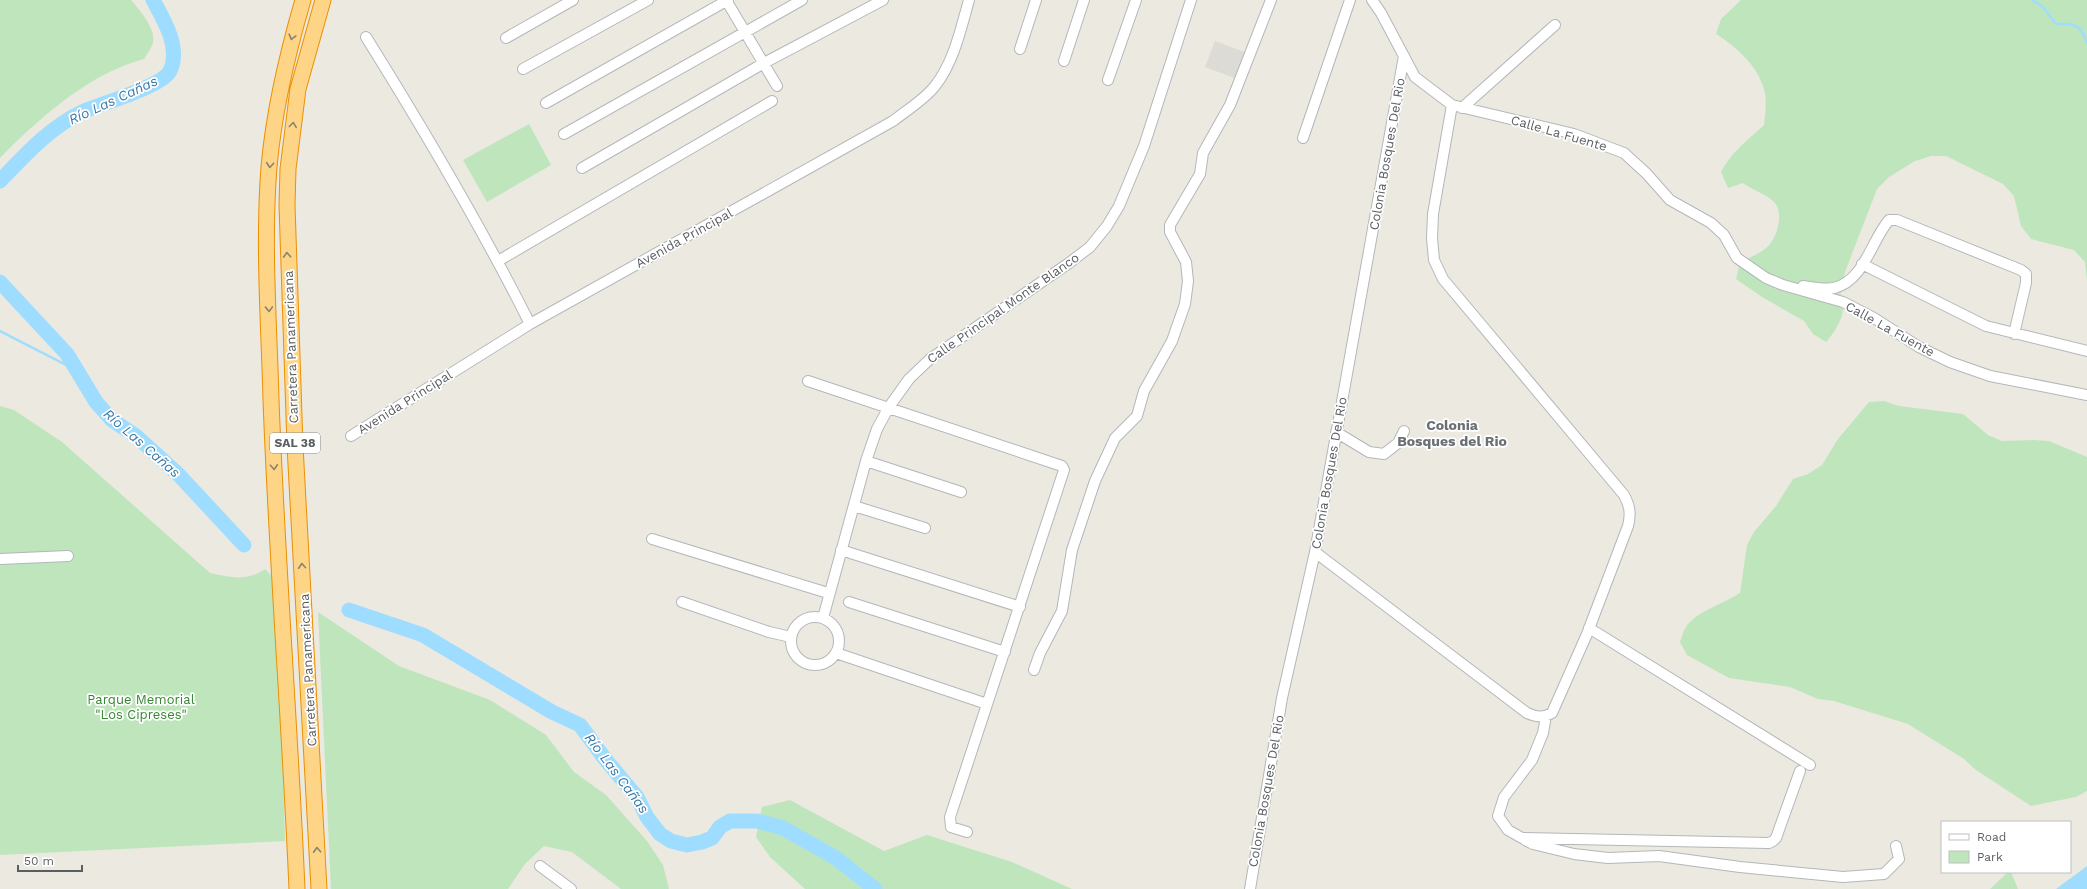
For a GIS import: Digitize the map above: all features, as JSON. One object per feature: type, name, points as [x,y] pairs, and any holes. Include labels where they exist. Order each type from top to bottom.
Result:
[{"type":"highway","name":"Carretera Panamericana","points":[[297,889],[273,445],[267,247],[269,166],[277,103],[285,65],[303,0]]},
{"type":"highway","name":"Carretera Panamericana","points":[[319,889],[295,446],[287,242],[288,169],[298,90],[323,0]]},
{"type":"highway","points":[[273,445],[281,450],[291,450],[295,446]]},
{"type":"highway","points":[[276,499],[285,492],[298,496]]},
{"type":"street","points":[[506,38],[573,0]]},
{"type":"street","points":[[523,69],[648,0]]},
{"type":"street","points":[[546,103],[727,0],[777,86]]},
{"type":"street","points":[[564,134],[802,0]]},
{"type":"street","points":[[582,168],[764,63],[883,0]]},
{"type":"street","name":"Avenida Principal","points":[[351,436],[530,324],[892,121],[921,100],[944,74],[959,35],[969,0]]},
{"type":"street","points":[[1020,49],[1036,0]]},
{"type":"street","points":[[1064,61],[1084,0]]},
{"type":"street","points":[[1108,80],[1136,0]]},
{"type":"street","name":"Calle Principal Monte Blanco","points":[[823,618],[828,593],[842,550],[866,462],[877,429],[889,407],[909,379],[930,358],[1074,259],[1090,247],[1108,226],[1119,206],[1144,146],[1191,0]]},
{"type":"street","points":[[1034,670],[1040,653],[1062,611],[1072,550],[1095,481],[1115,438],[1137,416],[1144,391],[1172,341],[1185,304],[1188,281],[1186,262],[1170,232],[1170,225],[1200,174],[1202,153],[1230,105],[1271,0]]},
{"type":"street","points":[[1303,138],[1350,0]]},
{"type":"street","name":"Calle La Fuente","points":[[1372,0],[1381,13],[1415,77],[1457,107],[1574,134],[1624,153],[1646,173],[1670,200],[1711,223],[1724,235],[1737,258],[1766,278],[1783,285],[1843,302],[1874,318],[1919,347],[1950,362],[1990,376],[2087,395]]},
{"type":"street","points":[[1315,552],[1527,713],[1536,717],[1546,716],[1552,713],[1590,628],[1628,526],[1630,515],[1629,505],[1624,495],[1443,278],[1434,260],[1432,238],[1433,214],[1457,107],[1555,25]]},
{"type":"street","points":[[366,37],[417,119],[477,228],[498,261],[530,324]]},
{"type":"street","name":"Colonia Bosques Del Rio","points":[[1250,889],[1282,698],[1315,552],[1404,56]]},
{"type":"street","points":[[498,261],[772,101]]},
{"type":"street","points":[[1783,285],[1833,288],[1844,284],[1856,274],[1880,230],[1889,220],[1897,220],[2021,270],[2026,274],[2026,283],[2014,334]]},
{"type":"street","points":[[1862,264],[1986,326],[2087,351]]},
{"type":"street","points":[[808,381],[1062,466],[1064,470],[950,817],[951,827],[967,832]]},
{"type":"street","points":[[1336,432],[1369,452],[1384,454],[1398,443],[1404,431]]},
{"type":"street","points":[[866,462],[961,492]]},
{"type":"street","points":[[854,506],[925,528]]},
{"type":"street","points":[[652,539],[828,593]]},
{"type":"street","points":[[842,550],[1020,607]]},
{"type":"street","points":[[0,559],[68,556]]},
{"type":"street","points":[[682,602],[769,632],[792,637]]},
{"type":"street","points":[[850,602],[1005,652]]},
{"type":"street","points":[[814,617],[823,618],[829,622],[838,633],[839,646],[831,660],[824,664],[807,664],[795,654],[792,637],[799,623],[814,617]]},
{"type":"street","points":[[1590,628],[1810,765]]},
{"type":"street","points":[[836,653],[987,704]]},
{"type":"street","points":[[1546,716],[1542,733],[1532,760],[1504,797],[1498,816],[1508,830],[1533,844],[1574,854],[1608,858],[1659,856],[1725,866],[1843,877],[1884,874],[1899,859],[1896,846]]},
{"type":"street","points":[[1522,838],[1769,843],[1773,842],[1776,838],[1800,771]]},
{"type":"street","points":[[540,866],[571,889]]},
{"type":"shaded area","points":[[1215,41],[1250,54],[1240,80],[1205,67]]},
{"type":"green space","points":[[0,0],[131,0],[149,25],[152,31],[153,42],[144,59],[104,75],[66,99],[31,128],[0,158]]},
{"type":"green space","points":[[1741,0],[2087,0],[2087,282],[2085,262],[2074,250],[2031,239],[2021,226],[2014,196],[2003,184],[1946,156],[1931,156],[1915,161],[1889,177],[1877,189],[1845,272],[1840,298],[1843,309],[1840,322],[1826,342],[1813,334],[1804,321],[1762,297],[1736,279],[1740,263],[1760,252],[1770,244],[1776,233],[1779,220],[1778,208],[1775,203],[1764,194],[1743,183],[1728,188],[1721,172],[1735,152],[1764,125],[1766,109],[1765,93],[1753,67],[1732,45],[1716,34],[1721,19]]},
{"type":"green space","points":[[529,124],[551,165],[487,202],[463,160]]},
{"type":"green space","points":[[1884,401],[1899,406],[1963,414],[1988,435],[2002,441],[2049,441],[2087,457],[2087,791],[2076,797],[2031,806],[1976,770],[1964,759],[1908,724],[1834,701],[1818,699],[1790,687],[1729,678],[1687,655],[1680,642],[1683,632],[1690,622],[1696,617],[1740,593],[1747,545],[1754,532],[1776,506],[1793,479],[1808,474],[1822,465],[1838,439],[1869,402]]},
{"type":"green space","name":"Parque Memorial \"Los Cipreses\"","points":[[0,406],[14,410],[62,442],[210,573],[231,577],[245,577],[252,576],[265,569],[278,582],[285,841],[0,855]]},
{"type":"green space","points":[[318,612],[399,666],[490,700],[546,735],[574,772],[606,795],[647,841],[663,865],[669,889],[621,889],[572,852],[544,846],[525,864],[508,889],[331,889]]},
{"type":"green space","points":[[790,800],[884,851],[927,835],[1012,862],[1072,889],[805,889],[770,857],[756,837],[762,807]]},
{"type":"green space","points":[[2007,873],[2011,873],[2018,889],[1990,889]]},
{"type":"water","points":[[2087,866],[2087,889],[2056,889]]},
{"type":"waterway","name":"Río Las Cañas","points":[[0,181],[38,143],[70,118],[143,89],[165,77],[170,71],[174,53],[170,34],[153,0]]},
{"type":"waterway","points":[[2032,0],[2042,6],[2056,24],[2071,24],[2078,27],[2084,35],[2087,43]]},
{"type":"waterway","name":"Río Las Cañas","points":[[0,282],[67,354],[96,402],[112,420],[136,436],[178,474],[244,545]]},
{"type":"waterway","points":[[0,331],[78,371]]},
{"type":"waterway","name":"Río Las Cañas","points":[[349,610],[423,635],[552,712],[580,725],[605,759],[637,797],[647,817],[660,834],[671,841],[687,845],[702,842],[712,838],[720,827],[730,821],[757,821],[783,828],[836,858],[875,889]]},
{"type":"district","name":"Colonia Bosques del Rio","points":[[1452,434]]}]
